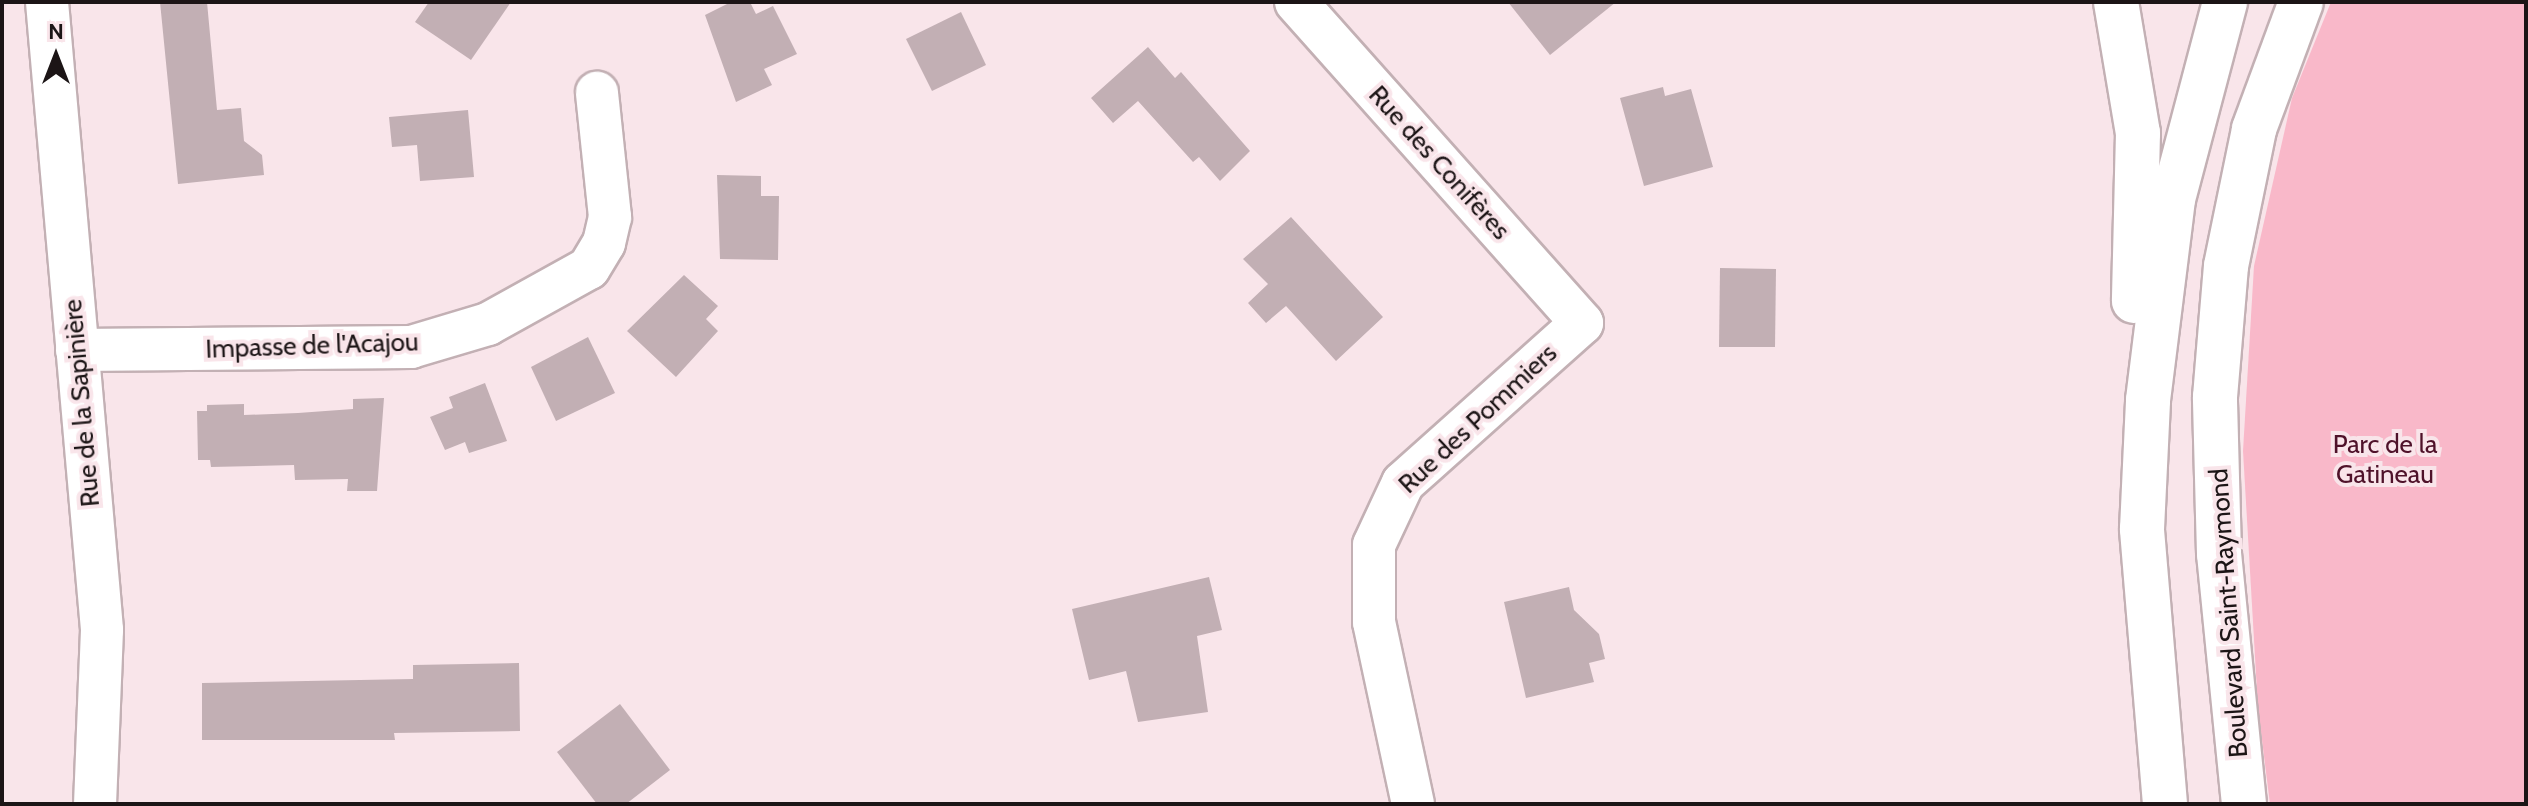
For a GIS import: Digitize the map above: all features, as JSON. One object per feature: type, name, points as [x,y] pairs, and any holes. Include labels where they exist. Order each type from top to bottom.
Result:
[{"type":"main road","points":[[2116,2],[2138,133],[2134,312],[2142,529],[2165,804]]},
{"type":"main road","points":[[2142,529],[2148,400],[2173,199],[2225,2]]},
{"type":"main road","name":"Boulevard Saint-Raymond","points":[[2244,804],[2219,554],[2215,397],[2226,266],[2254,129],[2301,2]]},
{"type":"street","name":"Rue de la Sapinière","points":[[47,2],[102,630],[95,804]]},
{"type":"street","name":"Rue des Conifères","points":[[1296,2],[1582,323]]},
{"type":"street","name":"Impasse de l'Acajou","points":[[77,350],[411,347],[488,324],[589,268],[604,243],[610,217],[597,93]]},
{"type":"street","name":"Rue des Pommiers","points":[[1413,804],[1374,622],[1374,545],[1403,483],[1582,323]]},
{"type":"green space","name":"Parc de la Gatineau","points":[[2331,2],[2526,2],[2526,804],[2270,804],[2258,708],[2243,451],[2254,266],[2292,98]]},
{"type":"building","points":[[160,2],[207,2],[217,110],[241,108],[244,141],[262,155],[264,175],[178,184]]},
{"type":"building","points":[[429,2],[511,2],[471,60],[415,22]]},
{"type":"building","points":[[731,2],[750,2],[756,14],[773,6],[797,54],[764,69],[772,85],[736,102],[705,15]]},
{"type":"building","points":[[1508,2],[1616,2],[1550,55]]},
{"type":"building","points":[[961,12],[986,65],[932,91],[906,39]]},
{"type":"building","points":[[1148,47],[1175,78],[1181,72],[1250,151],[1220,181],[1199,157],[1193,162],[1138,101],[1113,123],[1091,98]]},
{"type":"building","points":[[1663,87],[1665,96],[1691,89],[1713,167],[1644,186],[1620,98]]},
{"type":"building","points":[[468,110],[474,177],[420,181],[417,145],[392,147],[389,117]]},
{"type":"building","points":[[717,175],[761,176],[761,196],[779,196],[778,260],[720,259]]},
{"type":"building","points":[[1291,217],[1383,317],[1336,361],[1286,306],[1266,323],[1248,303],[1268,284],[1243,259]]},
{"type":"building","points":[[1720,268],[1776,269],[1775,347],[1719,347]]},
{"type":"building","points":[[684,275],[718,306],[706,319],[718,331],[676,377],[627,331]]},
{"type":"building","points":[[588,337],[615,393],[556,421],[531,367]]},
{"type":"building","points":[[485,383],[507,441],[469,453],[465,442],[445,450],[430,417],[453,408],[449,397]]},
{"type":"building","points":[[384,398],[377,491],[347,491],[348,479],[295,480],[294,465],[211,467],[210,460],[198,460],[197,411],[207,411],[207,405],[244,404],[244,415],[298,413],[353,409],[353,399]]},
{"type":"building","points":[[1209,577],[1222,630],[1197,636],[1208,712],[1138,722],[1126,671],[1089,680],[1072,609]]},
{"type":"building","points":[[1569,587],[1574,610],[1599,634],[1605,659],[1589,663],[1594,682],[1526,698],[1504,602]]},
{"type":"building","points":[[519,663],[520,731],[394,733],[395,740],[202,740],[202,683],[413,679],[413,665]]},
{"type":"building","points":[[620,704],[670,770],[626,804],[597,804],[557,752]]}]
